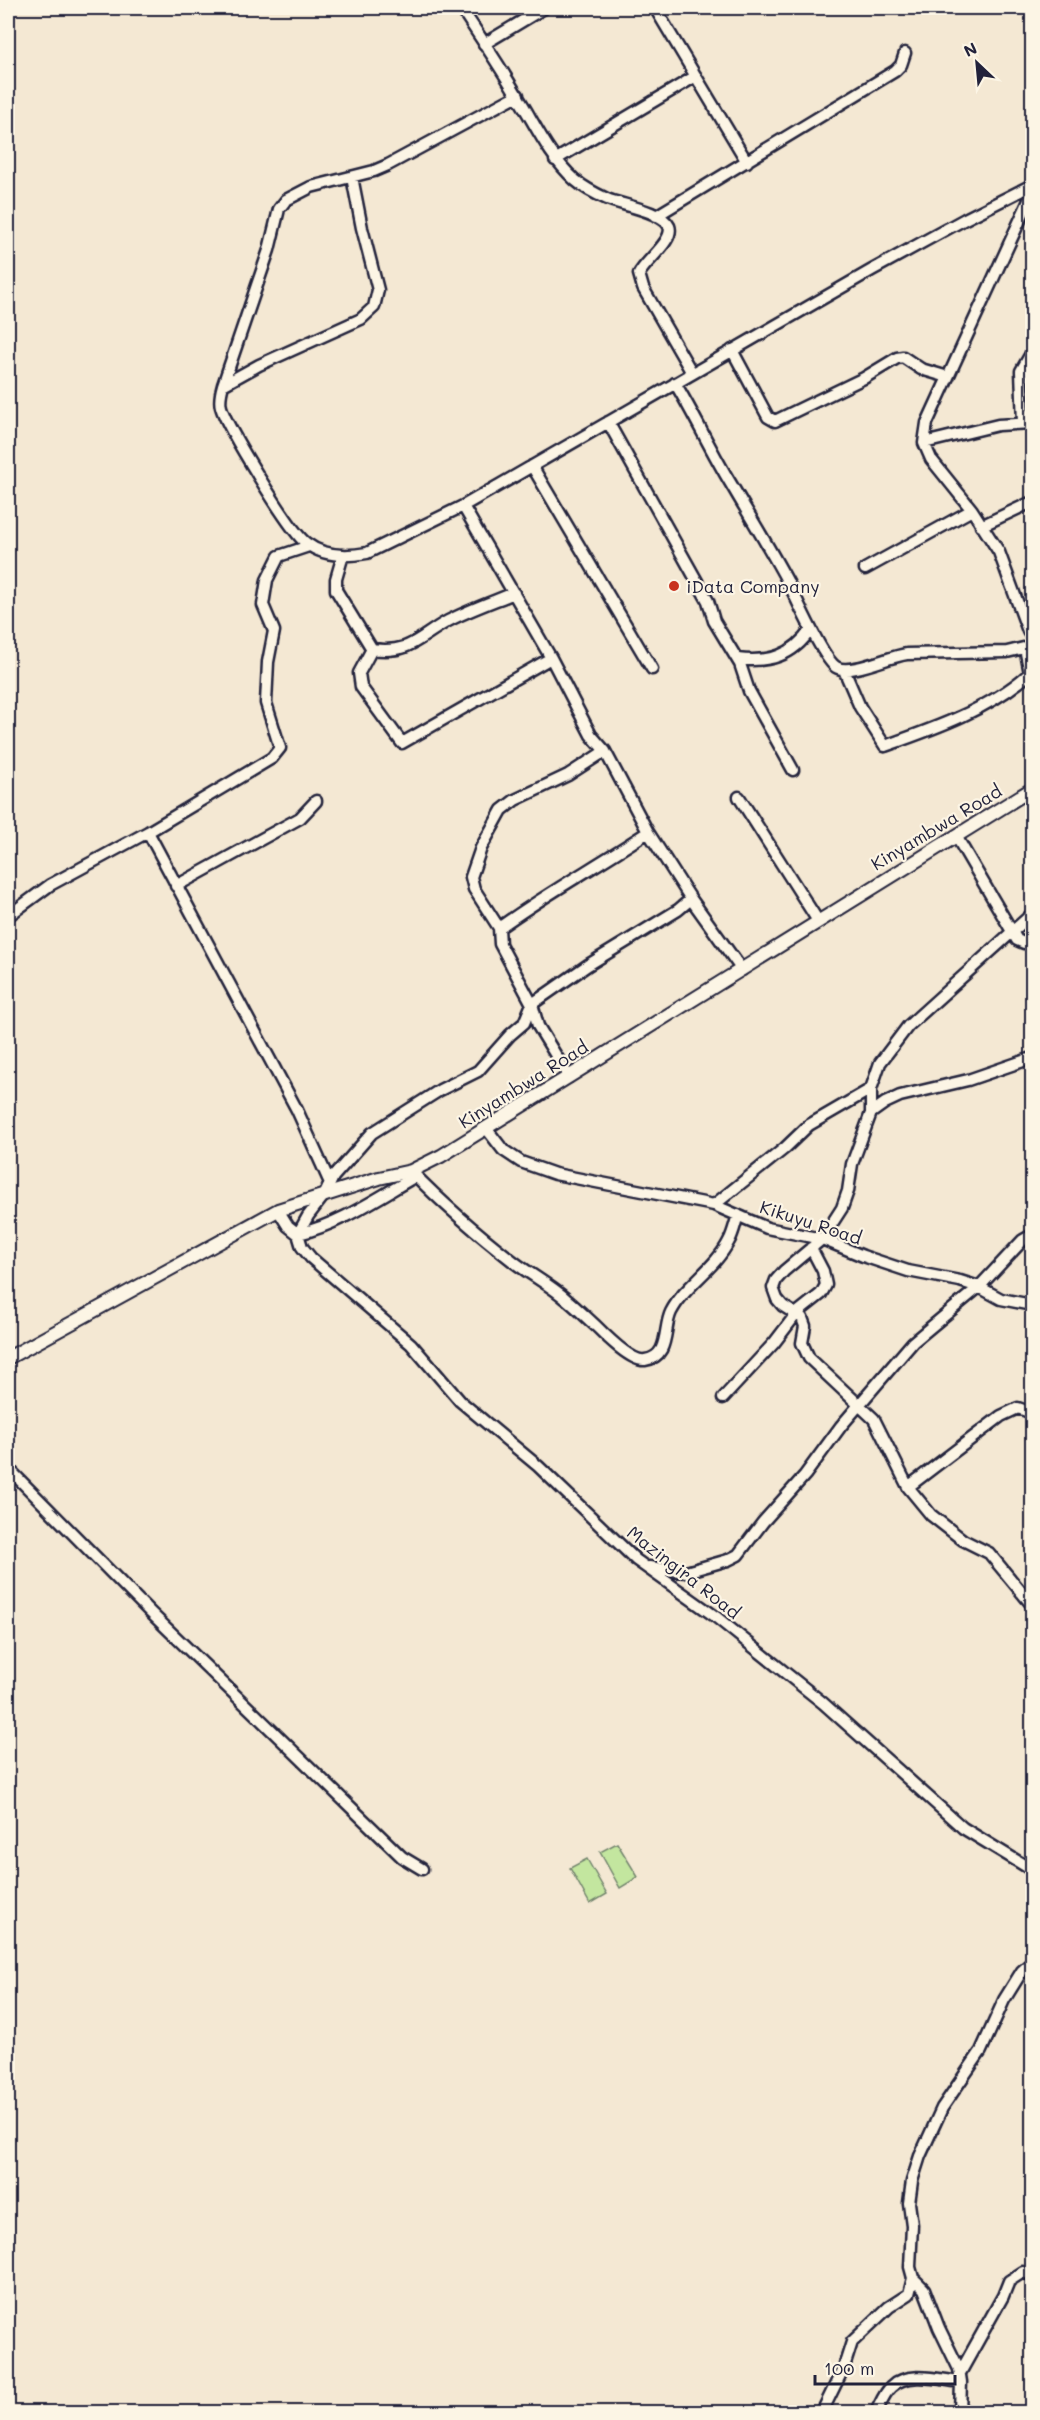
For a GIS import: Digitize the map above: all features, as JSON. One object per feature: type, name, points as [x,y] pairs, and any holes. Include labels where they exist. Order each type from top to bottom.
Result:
[{"type":"street","points":[[461,8],[518,96],[555,160],[577,182],[608,200],[656,216],[666,222],[670,228],[670,234],[664,244],[643,265],[639,274],[640,282],[692,373]]},
{"type":"street","points":[[484,44],[544,8]]},
{"type":"street","points":[[655,8],[747,162]]},
{"type":"street","points":[[656,216],[895,71],[901,65],[905,53]]},
{"type":"street","points":[[555,160],[696,76]]},
{"type":"street","points":[[518,96],[388,165],[294,194],[285,200],[279,209],[269,250],[223,385],[220,400],[226,419],[278,508],[297,536],[309,546],[331,555],[352,556],[367,553],[463,506],[954,224],[1031,190]]},
{"type":"street","points":[[223,385],[259,365],[360,318],[374,307],[378,290],[376,278],[362,228],[352,177]]},
{"type":"street","points":[[1031,190],[927,423],[924,443],[932,459],[972,510],[999,552],[1032,637]]},
{"type":"street","points":[[732,351],[768,417],[775,421],[864,378],[897,357],[903,357],[921,369],[948,377]]},
{"type":"street","points":[[924,443],[998,426],[1028,423],[1021,371],[1032,352]]},
{"type":"street","points":[[675,383],[812,629],[835,666],[844,670],[855,669],[892,656],[907,654],[1007,652],[1029,647],[1030,673],[1018,684],[995,699],[936,728],[885,746],[860,708],[844,670]]},
{"type":"street","points":[[608,422],[708,601],[714,621],[737,659],[749,691],[793,770]]},
{"type":"street","points":[[532,466],[652,669]]},
{"type":"street","points":[[981,525],[1032,502]]},
{"type":"street","points":[[463,506],[551,658],[591,735],[605,751],[648,832],[691,899],[742,970]]},
{"type":"street","points":[[865,568],[972,510]]},
{"type":"street","points":[[8,916],[50,885],[148,832],[272,758],[280,748],[266,704],[268,662],[274,631],[263,605],[267,580],[279,556],[309,546]]},
{"type":"street","points":[[343,555],[336,579],[336,590],[372,649]]},
{"type":"street","points":[[372,649],[387,651],[409,647],[449,621],[514,593]]},
{"type":"street","points":[[737,659],[754,660],[787,653],[797,647],[812,629]]},
{"type":"street","points":[[372,649],[358,673],[361,687],[402,743],[551,658]]},
{"type":"street","points":[[569,1077],[538,1026],[532,1004],[500,944],[499,928],[474,890],[471,877],[482,848],[502,810],[514,800],[573,771],[605,751]]},
{"type":"street","name":"Kinyambwa Road","points":[[8,1358],[278,1210],[328,1188],[413,1173],[1032,789]]},
{"type":"street","points":[[739,797],[818,921]]},
{"type":"street","points":[[176,886],[300,818],[316,801]]},
{"type":"street","points":[[148,832],[297,1110],[328,1188]]},
{"type":"street","points":[[499,928],[547,894],[629,846],[648,832]]},
{"type":"street","points":[[956,836],[1017,940],[1024,943],[1032,942]]},
{"type":"street","points":[[298,1234],[338,1172],[379,1127],[483,1067],[510,1035],[524,1023],[532,1004],[588,965],[678,910],[691,899]]},
{"type":"street","points":[[1032,914],[908,1026],[880,1063],[871,1089],[871,1113],[852,1164],[848,1191],[842,1208],[822,1239],[784,1271],[776,1280],[773,1288],[777,1299],[783,1306],[797,1313],[804,1322],[802,1343],[809,1358],[874,1419],[909,1487],[931,1515],[963,1540],[989,1553],[1032,1605]]},
{"type":"street","points":[[871,1113],[885,1102],[900,1096],[968,1080],[1032,1058]]},
{"type":"street","points":[[714,1205],[777,1155],[809,1125],[871,1089]]},
{"type":"street","name":"Kikuyu Road","points":[[486,1128],[503,1150],[521,1162],[555,1174],[714,1205],[767,1228],[822,1239],[908,1271],[979,1287],[1001,1299],[1032,1305]]},
{"type":"street","points":[[298,1234],[327,1224],[413,1173],[441,1203],[516,1263],[566,1298],[617,1346],[639,1360],[646,1360],[655,1356],[662,1349],[671,1312],[689,1287],[716,1261],[729,1241],[738,1215]]},
{"type":"street","name":"Mazingira Road","points":[[278,1210],[288,1226],[298,1234],[302,1247],[311,1258],[411,1344],[460,1401],[538,1466],[636,1560],[716,1617],[823,1703],[963,1828],[1032,1870]]},
{"type":"street","points":[[648,1567],[686,1572],[738,1555],[763,1522],[805,1475],[858,1405],[912,1342],[979,1287],[1023,1240],[1032,1235]]},
{"type":"street","points":[[723,1398],[774,1343],[797,1313],[821,1294],[826,1285],[823,1271],[812,1248]]},
{"type":"street","points":[[909,1487],[1001,1416],[1018,1408],[1032,1413]]},
{"type":"street","points":[[8,1468],[151,1613],[402,1857],[422,1869]]},
{"type":"street","points":[[822,2412],[844,2367],[852,2342],[889,2307],[909,2294],[913,2278],[910,2260],[912,2225],[909,2202],[912,2181],[920,2156],[942,2108],[981,2051],[1004,2000],[1022,1971],[1032,1962]]},
{"type":"street","points":[[961,2378],[1009,2281],[1023,2272],[1032,2275]]},
{"type":"street","points":[[913,2278],[924,2289],[961,2378],[960,2412]]},
{"type":"street","points":[[876,2412],[891,2387],[900,2382],[913,2377],[961,2378]]},
{"type":"green space","points":[[617,1843],[638,1877],[620,1888],[600,1852]]},
{"type":"green space","points":[[587,1859],[607,1894],[590,1904],[570,1868]]},
{"type":"place","name":"iData Company","points":[[674,586]]}]
